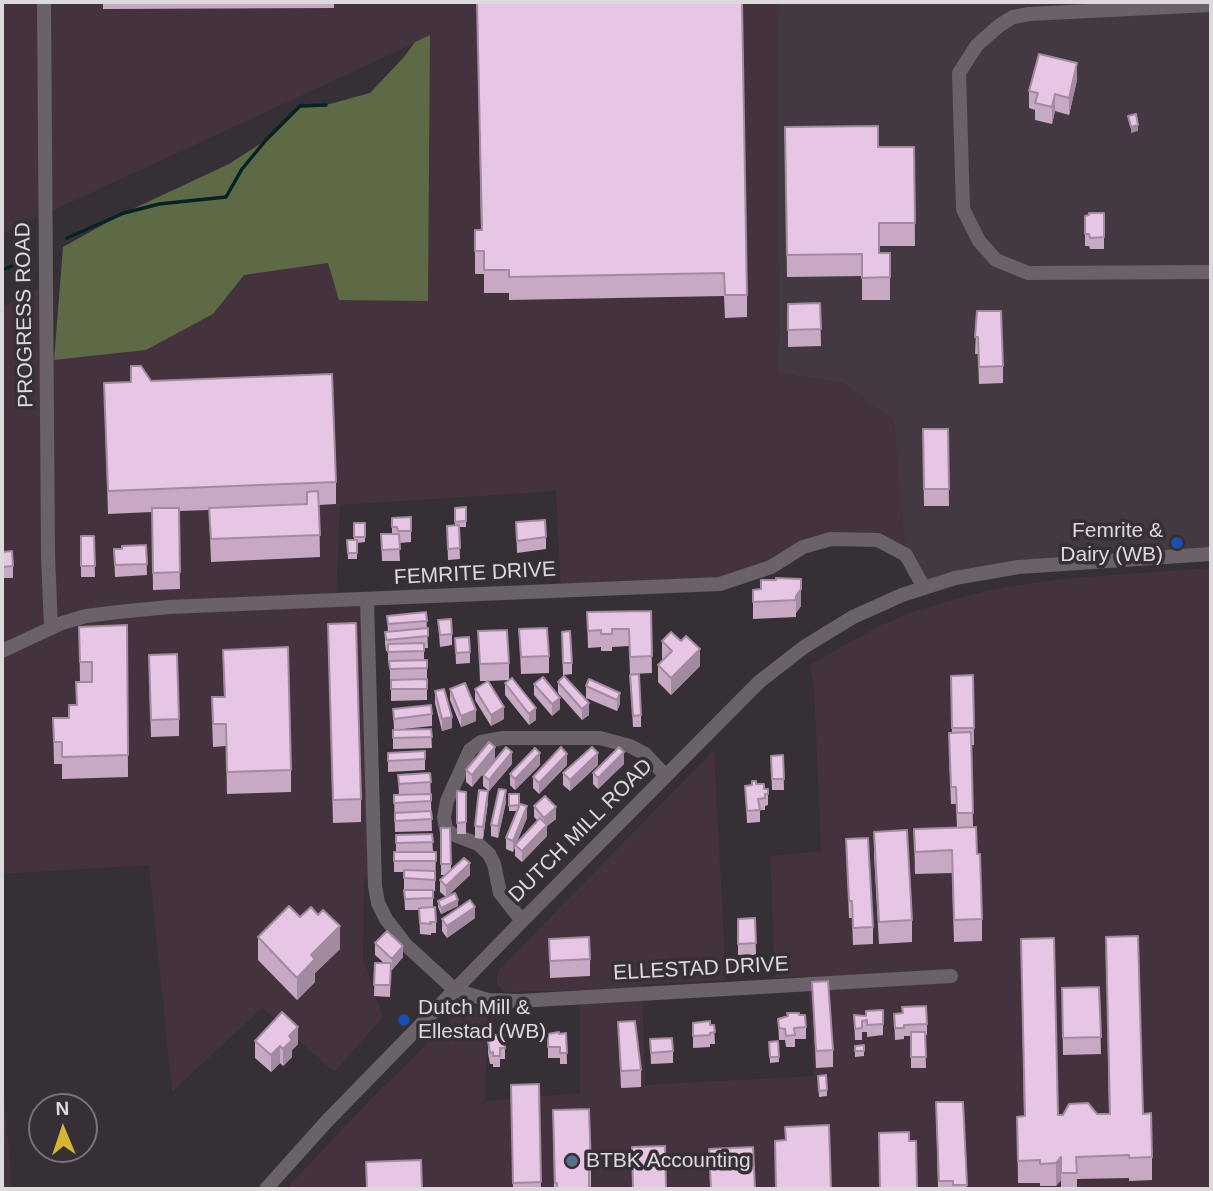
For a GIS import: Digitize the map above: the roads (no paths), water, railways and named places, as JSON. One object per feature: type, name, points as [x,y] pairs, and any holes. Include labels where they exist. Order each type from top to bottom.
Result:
[{"type":"street","name":"PROGRESS ROAD","points":[[44,2],[51,627]]},
{"type":"street","points":[[1211,5],[1013,17],[1000,24],[977,45],[959,73],[963,209],[979,241],[996,260],[1028,273],[1211,272]]},
{"type":"street","name":"FEMRITE DRIVE","points":[[2,651],[51,627],[86,616],[169,607],[720,584],[771,566],[803,547],[831,540],[878,540],[906,555],[924,588]]},
{"type":"street","name":"DUTCH MILL ROAD","points":[[266,1189],[327,1121],[455,989],[759,682],[804,647],[853,617],[924,588],[975,573],[1077,562],[1211,554]]},
{"type":"street","points":[[368,599],[375,876],[378,903],[386,919],[406,945],[455,989]]},
{"type":"street","points":[[522,921],[500,893],[495,864],[489,854],[478,844],[446,829],[444,817],[447,801],[470,750],[481,742],[503,738],[600,738],[630,746],[645,754],[666,776]]},
{"type":"street","name":"ELLESTAD DRIVE","points":[[455,989],[488,1000],[519,1001],[951,976]]},
{"type":"waterway","points":[[67,238],[124,213],[159,204],[226,197],[242,169],[300,106],[326,105]]},
{"type":"waterway","points":[[2,270],[19,263]]},
{"type":"place","name":"Femrite & Dairy (WB)","points":[[1177,543]]},
{"type":"place","name":"Dutch Mill & Ellestad (WB)","points":[[404,1020]]},
{"type":"place","name":"BTBK Accounting","points":[[572,1161]]}]
